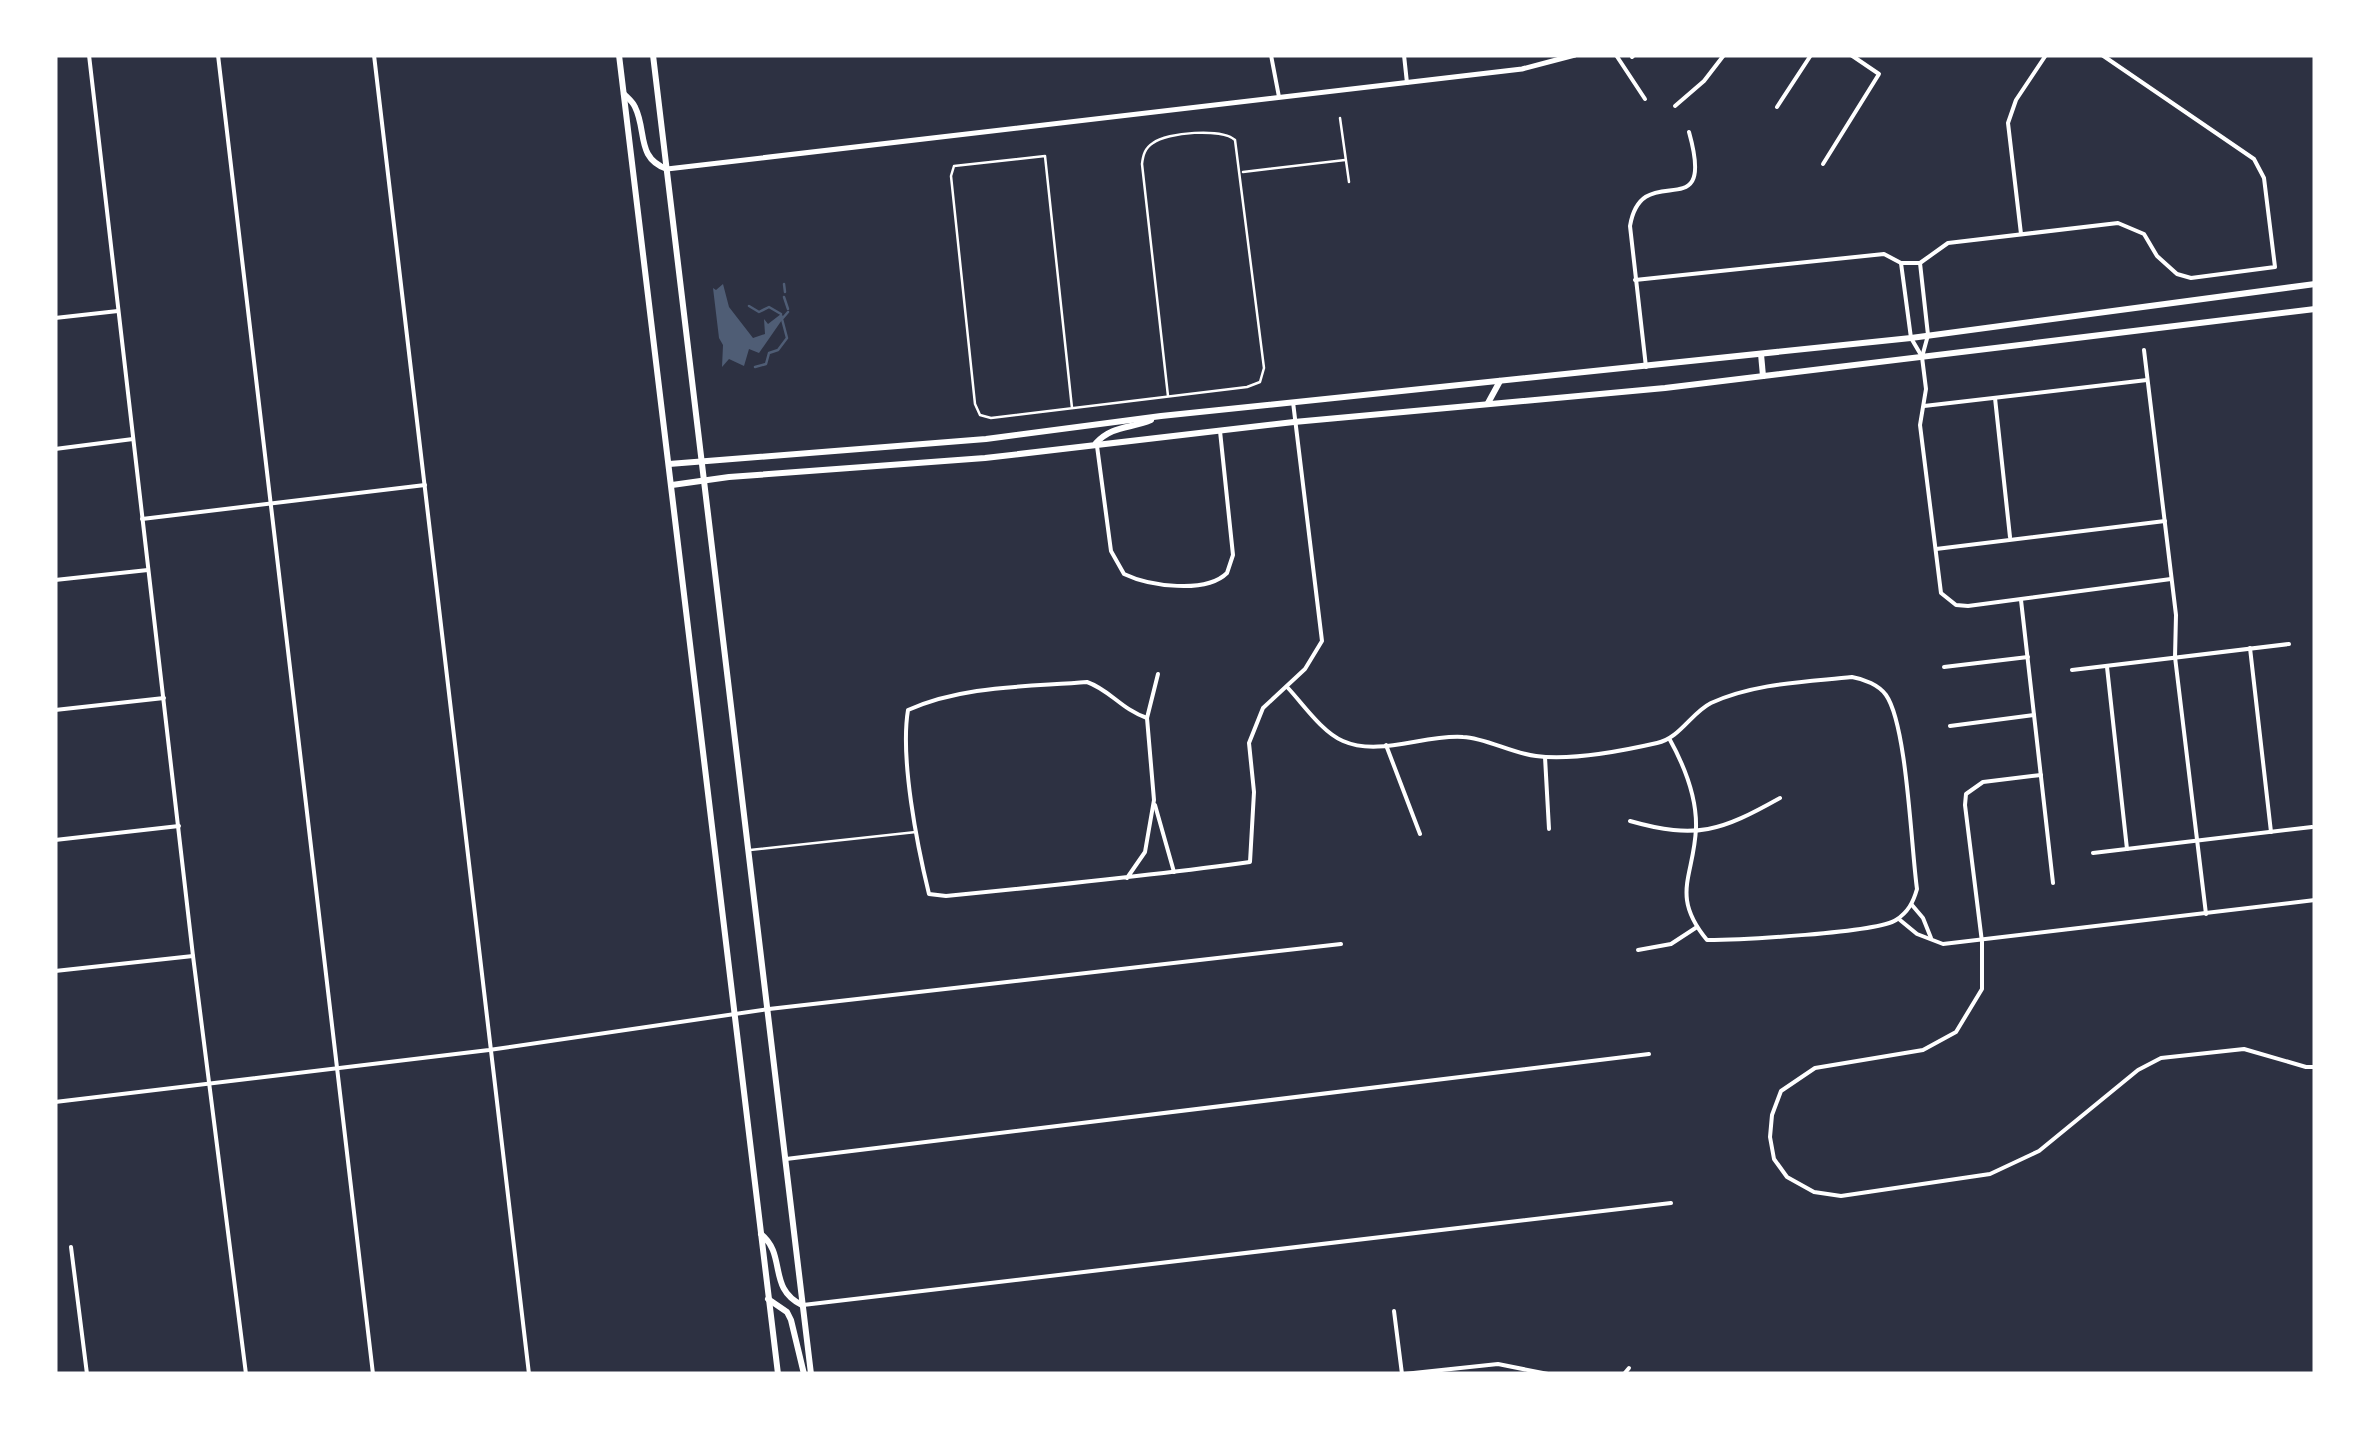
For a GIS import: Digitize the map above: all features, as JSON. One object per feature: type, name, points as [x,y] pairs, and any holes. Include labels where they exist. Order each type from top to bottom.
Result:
[{"type":"main road","points":[[619,55],[778,1374]]},
{"type":"main road","points":[[653,55],[769,1009],[808,1374]]},
{"type":"main road","points":[[623,93],[636,108],[650,160],[667,169]]},
{"type":"main road","points":[[669,464],[986,439],[1162,416],[1910,338],[2315,284]]},
{"type":"main road","points":[[672,485],[984,458],[1294,422],[1763,376],[2315,309]]},
{"type":"main road","points":[[1761,354],[1763,376]]},
{"type":"main road","points":[[1488,404],[1500,382]]},
{"type":"main road","points":[[1096,443],[1119,426],[1141,424],[1162,416]]},
{"type":"main road","points":[[760,1233],[773,1244],[782,1287],[789,1299],[803,1305]]},
{"type":"main road","points":[[768,1299],[791,1320],[808,1374]]},
{"type":"street","points":[[89,55],[193,956],[246,1374]]},
{"type":"street","points":[[218,55],[373,1374]]},
{"type":"street","points":[[374,55],[528,1374]]},
{"type":"street","points":[[1271,55],[1279,97]]},
{"type":"street","points":[[1404,55],[1407,83]]},
{"type":"street","points":[[667,169],[1522,69],[1576,55]]},
{"type":"street","points":[[1616,55],[1645,99]]},
{"type":"street","points":[[1675,106],[1704,81],[1724,55]]},
{"type":"street","points":[[1776,107],[1811,55]]},
{"type":"street","points":[[1823,164],[1880,74],[1850,55]]},
{"type":"street","points":[[2021,234],[2008,123],[2016,100],[2046,55]]},
{"type":"street","points":[[1635,280],[1884,254],[1901,263],[1920,263],[1948,243],[2118,223],[2144,234],[2157,256],[2177,274],[2191,278],[2275,267],[2264,178],[2254,159],[2102,55]]},
{"type":"street","points":[[1646,366],[1630,226],[1632,212],[1648,194],[1692,184],[1697,161],[1688,132]]},
{"type":"street","points":[[1901,263],[1910,338],[1922,358]]},
{"type":"street","points":[[1920,263],[1928,336],[1922,358],[1926,389],[1920,426],[1939,584],[1947,600],[1968,606],[2171,579]]},
{"type":"street","points":[[55,318],[118,311]]},
{"type":"street","points":[[2144,350],[2206,914]]},
{"type":"street","points":[[1922,406],[2147,380]]},
{"type":"street","points":[[1995,398],[2010,540]]},
{"type":"street","points":[[1146,718],[1126,710],[1100,686],[1087,682],[981,691],[930,700],[908,710],[905,729],[929,894],[946,896],[1250,862],[1254,792],[1249,743],[1262,708],[1305,669],[1322,641],[1293,402]]},
{"type":"street","points":[[1096,443],[1112,551],[1124,574],[1155,584],[1212,583],[1227,573],[1233,555],[1220,430]]},
{"type":"street","points":[[55,448],[132,439]]},
{"type":"street","points":[[142,518],[425,485]]},
{"type":"street","points":[[1935,550],[2165,521]]},
{"type":"street","points":[[55,580],[148,570]]},
{"type":"street","points":[[2022,599],[2054,883]]},
{"type":"street","points":[[2072,670],[2289,644]]},
{"type":"street","points":[[2250,648],[2271,832]]},
{"type":"street","points":[[1944,667],[2028,657]]},
{"type":"street","points":[[2107,667],[2127,849]]},
{"type":"street","points":[[1158,674],[1146,718],[1154,800],[1174,872]]},
{"type":"street","points":[[1286,686],[1343,741],[1376,746],[1432,736],[1468,737],[1500,749],[1545,757],[1612,752],[1669,738],[1705,706],[1740,690],[1852,676],[1863,678],[1885,693],[1898,722],[1917,889],[1912,905],[1891,924],[1746,940],[1708,940],[1692,922],[1684,887],[1695,833],[1687,770],[1669,738]]},
{"type":"street","points":[[55,710],[164,698]]},
{"type":"street","points":[[1950,726],[2034,715]]},
{"type":"street","points":[[1386,745],[1420,834]]},
{"type":"street","points":[[1545,757],[1549,829]]},
{"type":"street","points":[[2041,775],[1982,782],[1966,794],[1982,942],[1982,989],[1956,1032],[1924,1050],[1815,1068],[1781,1091],[1772,1115],[1770,1137],[1774,1159],[1787,1178],[1814,1192],[1840,1196],[1990,1174],[2039,1152],[2138,1070],[2161,1058],[2244,1049],[2306,1068],[2315,1067]]},
{"type":"street","points":[[1630,821],[1695,833],[1743,819],[1780,798]]},
{"type":"street","points":[[1126,878],[1145,852],[1154,800]]},
{"type":"street","points":[[55,840],[179,826]]},
{"type":"street","points":[[2093,853],[2312,827]]},
{"type":"street","points":[[1898,918],[1917,934],[1942,944],[2315,900]]},
{"type":"street","points":[[1912,905],[1931,938]]},
{"type":"street","points":[[1638,950],[1671,944],[1697,927]]},
{"type":"street","points":[[55,1102],[489,1050],[769,1009],[1341,944]]},
{"type":"street","points":[[55,971],[193,956]]},
{"type":"street","points":[[786,1159],[1649,1054]]},
{"type":"street","points":[[803,1305],[1671,1203]]},
{"type":"street","points":[[71,1248],[87,1374]]},
{"type":"street","points":[[1394,1311],[1403,1374],[1498,1364],[1548,1374]]},
{"type":"street","points":[[1624,1374],[1629,1368]]},
{"type":"lane","points":[[1340,118],[1349,182]]},
{"type":"lane","points":[[1072,408],[1047,161],[1040,154],[962,162],[954,166],[951,176],[974,404],[980,416],[991,418],[1247,388],[1260,382],[1264,368],[1237,147],[1228,134],[1160,138],[1148,145],[1142,164],[1168,396]]},
{"type":"lane","points":[[1240,173],[1346,160]]},
{"type":"lane","points":[[748,850],[918,832]]},
{"type":"water","points":[[723,284],[729,307],[753,338],[765,334],[764,319],[768,324],[781,314],[784,317],[759,353],[749,349],[744,366],[729,359],[722,367],[723,345],[713,288]]},
{"type":"waterway","points":[[784,284],[785,292]]},
{"type":"waterway","points":[[784,297],[788,309]]},
{"type":"waterway","points":[[749,306],[759,312],[769,307],[781,314]]},
{"type":"waterway","points":[[755,367],[766,364],[769,353],[778,350],[787,338],[782,319],[788,312]]}]
